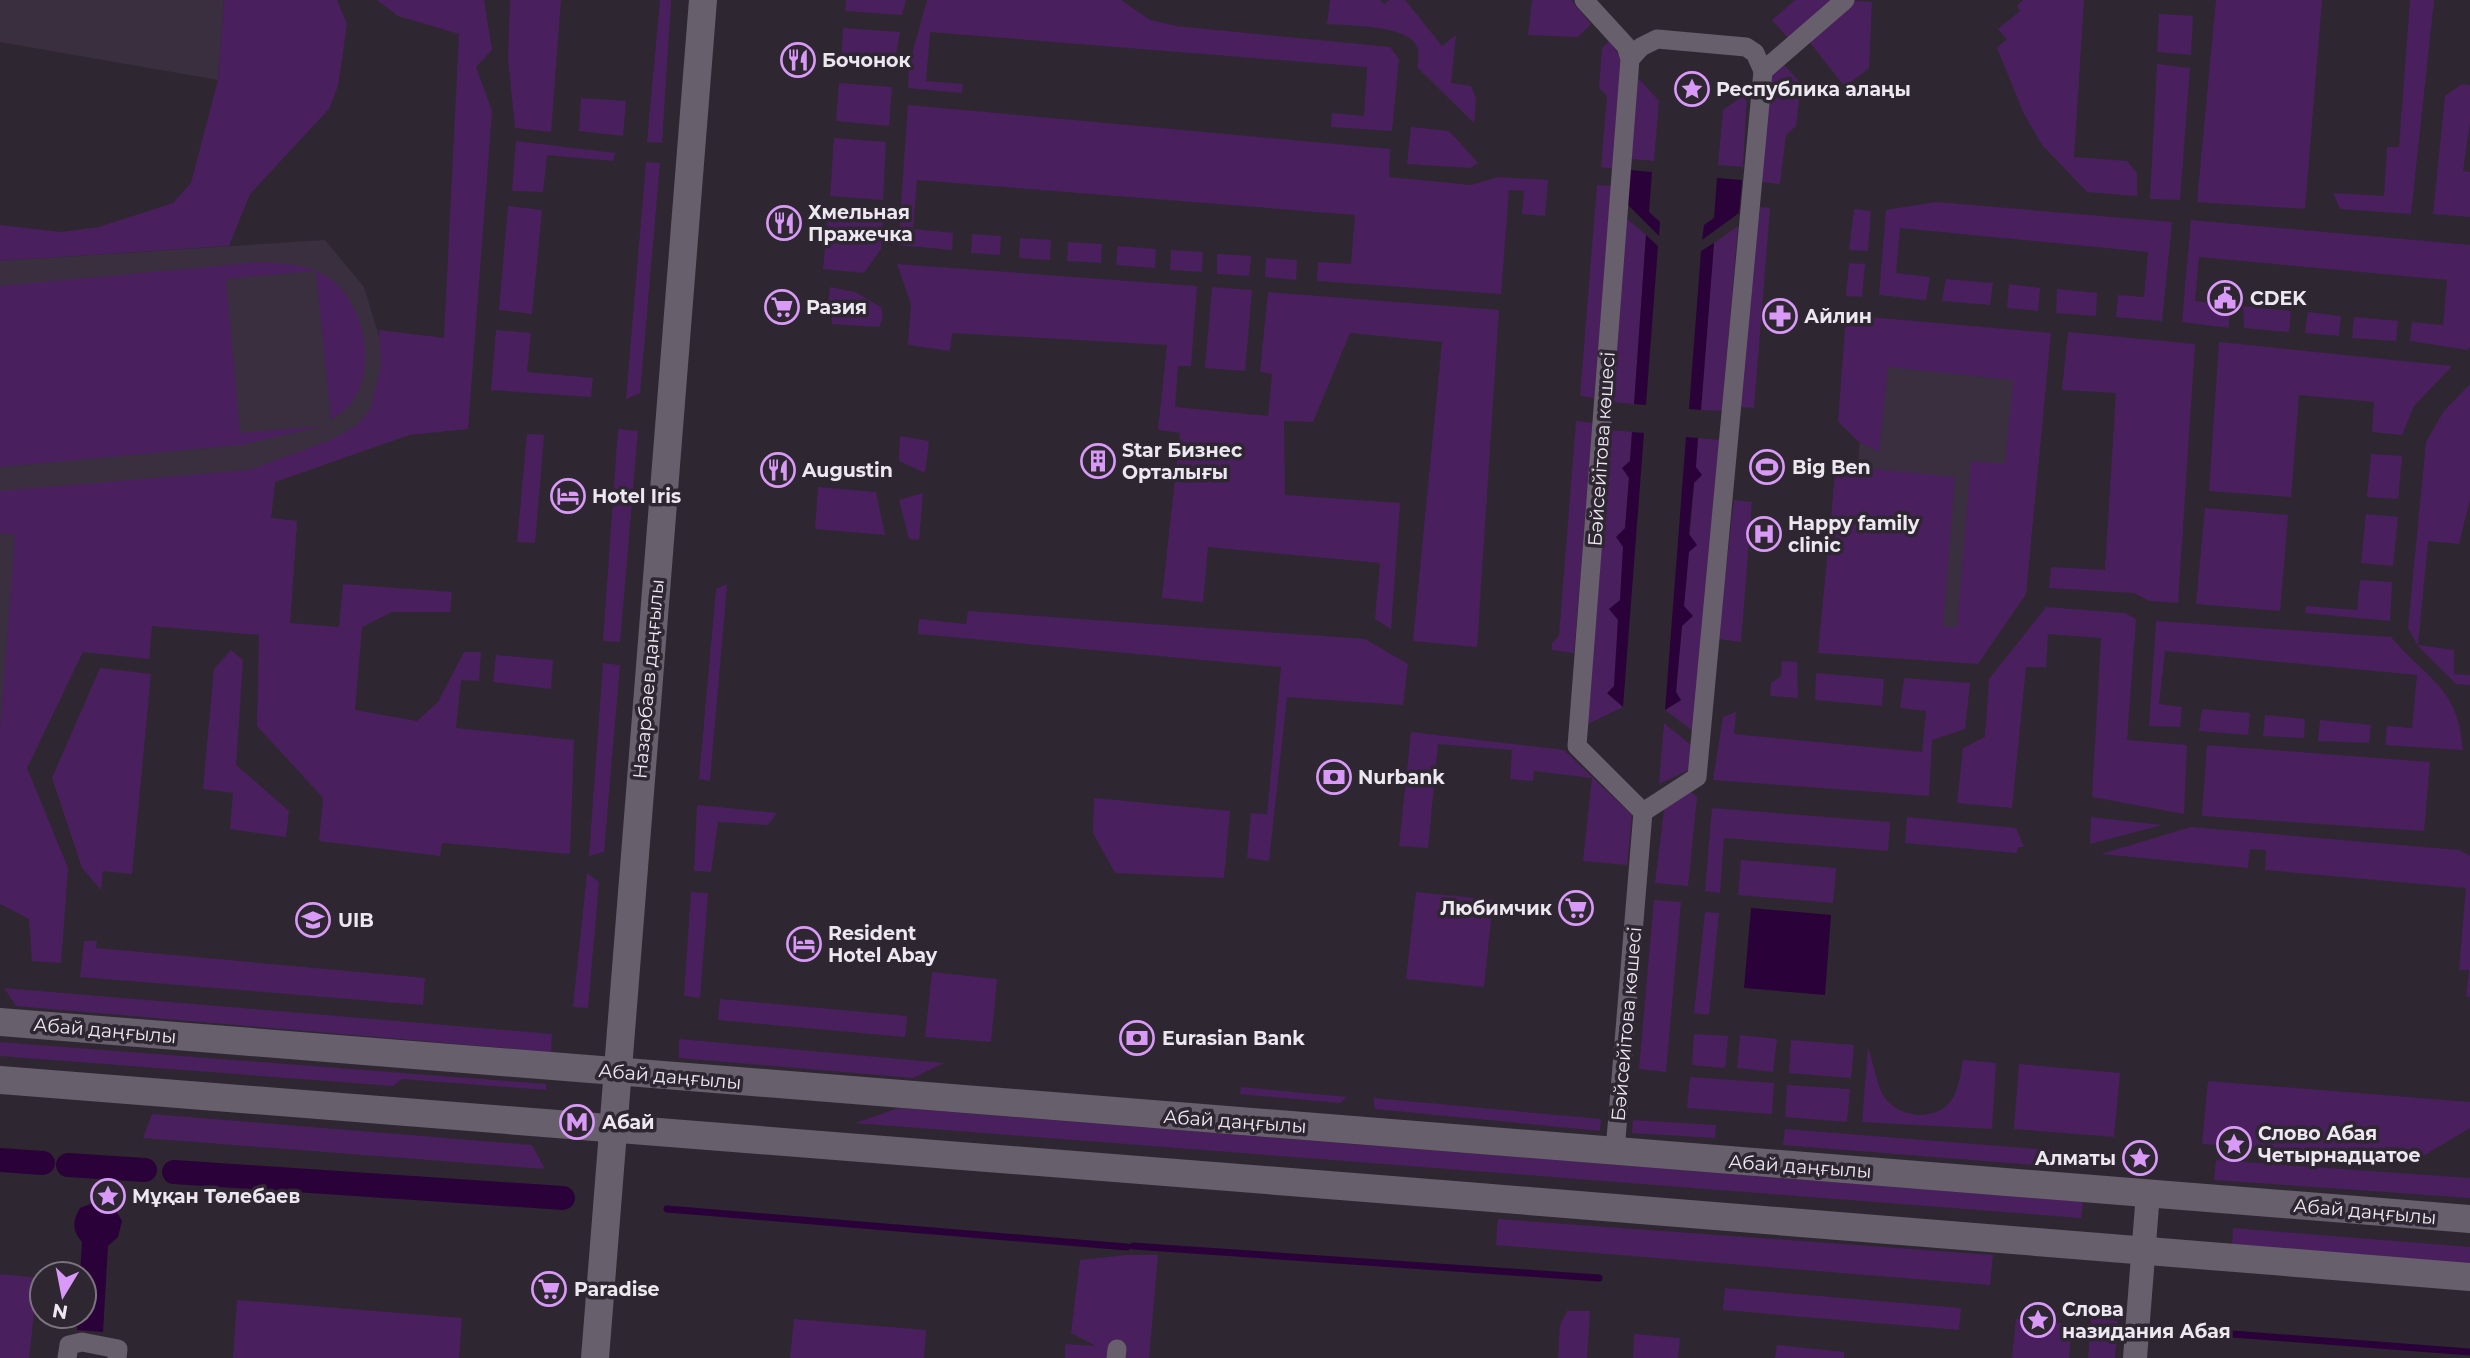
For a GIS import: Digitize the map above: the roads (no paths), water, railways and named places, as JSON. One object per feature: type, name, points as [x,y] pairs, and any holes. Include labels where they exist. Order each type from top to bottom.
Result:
[{"type":"main road","name":"Назарбаев даңғылы","points":[[596,1358],[703,0]]},
{"type":"main road","name":"Абай даңғылы","points":[[0,1022],[2470,1219]]},
{"type":"main road","points":[[0,1080],[614,1130],[1148,1169],[2470,1278]]},
{"type":"street","points":[[1584,0],[1626,46],[1630,59],[1649,42],[1669,39],[1746,47],[1755,52],[1763,71],[1697,777],[1643,812]]},
{"type":"street","points":[[1763,71],[1846,0]]},
{"type":"street","name":"Бәйсейітова көшесі","points":[[1615,1151],[1643,812],[1577,746],[1630,59]]},
{"type":"street","points":[[2135,1358],[2148,1193]]},
{"type":"street","points":[[67,1358],[69,1345],[82,1342],[118,1349],[117,1358]]},
{"type":"waterway","points":[[0,1160],[43,1163]]},
{"type":"waterway","points":[[68,1165],[145,1170]]},
{"type":"waterway","points":[[174,1172],[563,1198]]},
{"type":"waterway","points":[[667,1209],[1127,1247]]},
{"type":"waterway","points":[[1133,1246],[1599,1278]]},
{"type":"waterway","points":[[2192,1331],[2470,1352]]},
{"type":"place","name":"Бочонок","points":[[798,60]]},
{"type":"place","name":"Республика алаңы","points":[[1692,89]]},
{"type":"place","name":"Хмельная Пражечка","points":[[784,223]]},
{"type":"place","name":"CDEK","points":[[2225,298]]},
{"type":"place","name":"Разия","points":[[782,307]]},
{"type":"place","name":"Айлин","points":[[1780,316]]},
{"type":"place","name":"Star Бизнес Орталығы","points":[[1098,461]]},
{"type":"place","name":"Big Ben","points":[[1767,467]]},
{"type":"place","name":"Augustin","points":[[778,470]]},
{"type":"place","name":"Hotel Iris","points":[[568,496]]},
{"type":"place","name":"Happy family clinic","points":[[1764,534]]},
{"type":"place","name":"Nurbank","points":[[1334,777]]},
{"type":"place","name":"Любимчик","points":[[1576,908]]},
{"type":"place","name":"UIB","points":[[313,920]]},
{"type":"place","name":"Resident Hotel Abay","points":[[804,944]]},
{"type":"place","name":"Eurasian Bank","points":[[1137,1038]]},
{"type":"place","name":"Абай","points":[[577,1122]]},
{"type":"place","name":"Слово Абая Четырнадцатое","points":[[2234,1144]]},
{"type":"place","name":"Алматы","points":[[2140,1158]]},
{"type":"place","name":"Мұқан Төлебаев","points":[[108,1196]]},
{"type":"place","name":"Paradise","points":[[549,1289]]},
{"type":"place","name":"Слова назидания Абая","points":[[2038,1320]]}]
